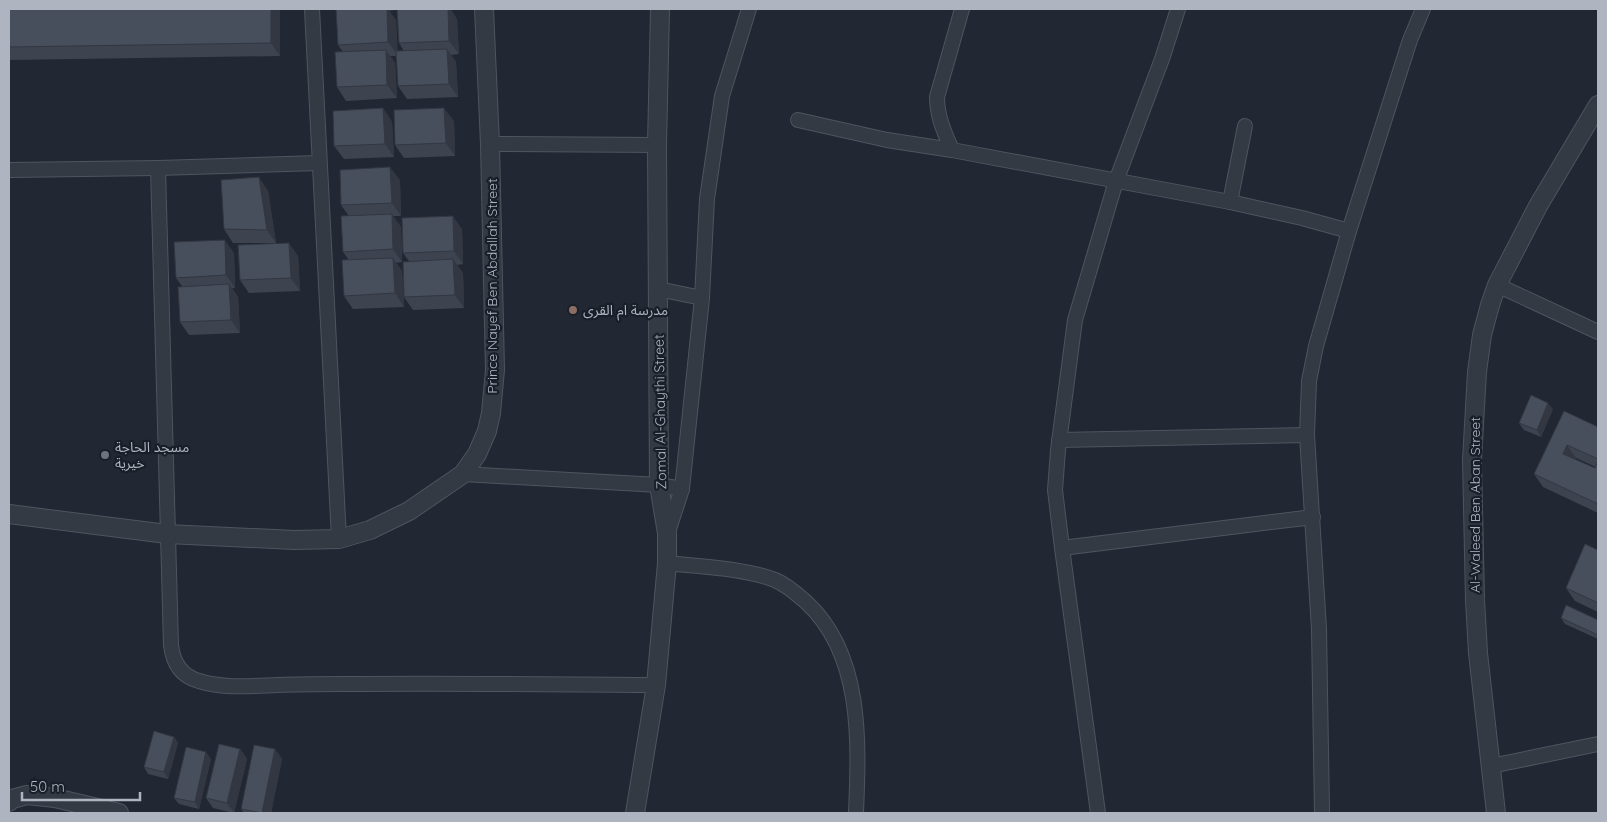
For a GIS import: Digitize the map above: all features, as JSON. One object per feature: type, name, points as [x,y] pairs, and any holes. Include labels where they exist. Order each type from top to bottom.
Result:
[{"type":"street","points":[[312,9],[339,539]]},
{"type":"street","name":"Prince Nayef Ben Abdallah Street","points":[[9,514],[168,534],[294,540],[339,539],[370,530],[409,511],[463,474],[477,454],[487,431],[492,413],[495,370],[490,144],[484,9]]},
{"type":"street","name":"Zomal Al-Ghaythi Street","points":[[635,813],[656,685],[667,563],[667,533],[659,485],[657,145],[660,9]]},
{"type":"street","points":[[667,533],[682,489],[702,298],[707,199],[722,96],[749,9]]},
{"type":"street","points":[[952,150],[939,119],[937,97],[962,9]]},
{"type":"street","points":[[1098,813],[1062,548],[1056,490],[1059,440],[1075,320],[1116,181],[1162,59],[1178,9]]},
{"type":"street","points":[[1322,813],[1319,629],[1307,435],[1309,381],[1314,354],[1349,231],[1410,40],[1423,9]]},
{"type":"street","name":"Al-Waleed Ben Aban Street","points":[[1496,813],[1478,653],[1472,460],[1477,372],[1482,335],[1490,305],[1498,285],[1538,206],[1598,105]]},
{"type":"street","points":[[798,120],[887,140],[952,150],[1230,202],[1302,218],[1349,231]]},
{"type":"street","points":[[1230,202],[1244,126]]},
{"type":"street","points":[[490,144],[657,145]]},
{"type":"street","points":[[9,170],[320,163]]},
{"type":"street","points":[[158,168],[171,645],[172,657],[182,671],[200,682],[230,686],[387,683],[656,685]]},
{"type":"street","points":[[1498,285],[1598,332]]},
{"type":"street","points":[[658,288],[702,298]]},
{"type":"street","points":[[1059,440],[1307,435]]},
{"type":"street","points":[[463,474],[659,485],[682,489]]},
{"type":"street","points":[[1062,548],[1313,517]]},
{"type":"street","points":[[667,563],[760,575],[777,581],[791,589],[815,611],[832,633],[845,667],[852,695],[858,757],[856,813]]},
{"type":"street","points":[[1491,766],[1598,744]]},
{"type":"street","points":[[9,802],[12,799],[27,795],[54,798],[119,813]]},
{"type":"building","points":[[9,9],[271,9],[271,43],[9,47]]},
{"type":"building","points":[[336,9],[387,9],[388,42],[338,45]]},
{"type":"building","points":[[397,9],[448,9],[449,41],[399,43]]},
{"type":"building","points":[[447,49],[449,84],[398,86],[396,51]]},
{"type":"building","points":[[386,50],[387,85],[337,87],[335,52]]},
{"type":"building","points":[[383,108],[385,144],[334,146],[333,111]]},
{"type":"building","points":[[444,108],[446,143],[395,145],[394,110]]},
{"type":"building","points":[[390,167],[392,203],[341,205],[340,170]]},
{"type":"building","points":[[259,177],[267,230],[224,229],[221,180]]},
{"type":"building","points":[[392,214],[393,249],[343,252],[341,216]]},
{"type":"building","points":[[453,216],[454,251],[403,253],[402,218]]},
{"type":"building","points":[[225,240],[226,275],[176,278],[174,242]]},
{"type":"building","points":[[289,243],[291,278],[240,280],[238,245]]},
{"type":"building","points":[[393,258],[395,293],[344,296],[342,260]]},
{"type":"building","points":[[453,259],[455,295],[404,297],[403,262]]},
{"type":"building","points":[[229,284],[231,320],[180,322],[178,287]]},
{"type":"building","points":[[1531,395],[1548,403],[1537,430],[1519,423]]},
{"type":"building","points":[[1564,411],[1598,427],[1598,459],[1567,445],[1563,454],[1595,468],[1598,461],[1598,504],[1534,474]]},
{"type":"building","points":[[1585,544],[1598,550],[1598,603],[1566,588]]},
{"type":"building","points":[[1566,605],[1598,620],[1598,635],[1561,618]]},
{"type":"building","points":[[154,731],[174,737],[164,772],[144,767]]},
{"type":"building","points":[[219,744],[240,749],[227,803],[206,798]]},
{"type":"building","points":[[254,745],[275,749],[262,813],[241,809]]},
{"type":"building","points":[[186,747],[206,752],[195,802],[174,798]]},
{"type":"place","name":"مدرسة ام القرى","points":[[573,310]]},
{"type":"place","name":"مسجد الحاجة خيرية","points":[[105,455]]}]
